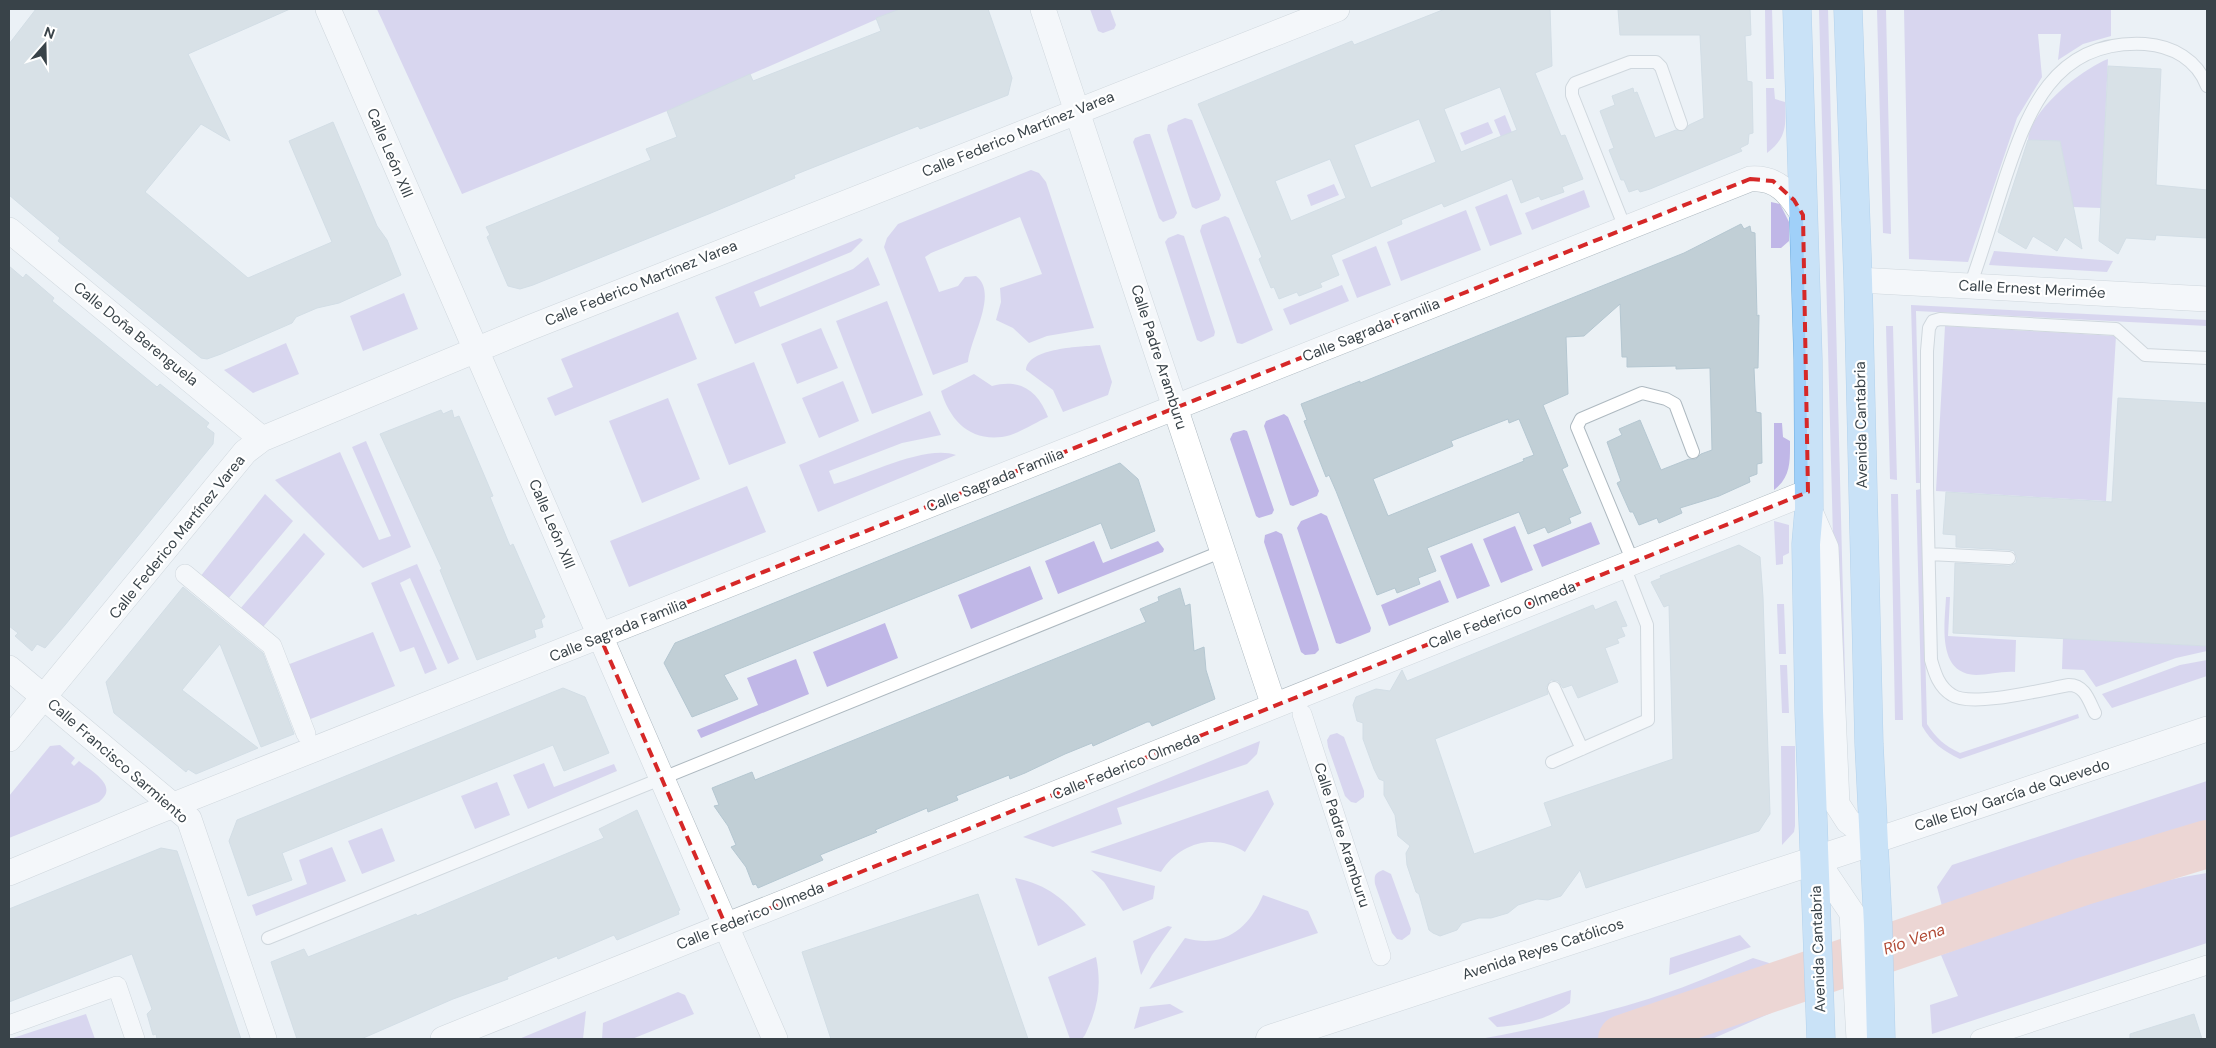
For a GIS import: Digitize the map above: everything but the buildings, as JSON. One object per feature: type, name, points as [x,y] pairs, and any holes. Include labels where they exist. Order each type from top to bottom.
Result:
[{"type":"main road","name":"Avenida Cantabria","points":[[1798,9],[1808,359],[1809,501],[1806,544],[1821,1039]]},
{"type":"main road","name":"Avenida Cantabria","points":[[1848,9],[1858,280],[1869,744],[1874,841],[1866,929],[1868,979],[1879,1034]]},
{"type":"street","name":"Calle León XIII","points":[[328,9],[775,1039]]},
{"type":"street","name":"Calle Padre Aramburu","points":[[1043,9],[1274,706]]},
{"type":"street","name":"Calle Federico Martínez Varea","points":[[9,739],[245,452],[262,439],[476,350],[1077,110],[1337,9]]},
{"type":"street","name":"Calle Sagrada Familia","points":[[9,873],[1750,179],[1762,178],[1773,181],[1794,200],[1803,216]]},
{"type":"street","name":"Calle Doña Berenguela","points":[[9,230],[262,439]]},
{"type":"street","name":"Calle Ernest Merimée","points":[[1858,280],[2207,299]]},
{"type":"street","name":"Calle Federico Olmeda","points":[[443,1039],[1628,564],[1809,501]]},
{"type":"street","name":"Avenida Cantabria","points":[[1809,501],[1826,548],[1837,804],[1848,821],[1874,841]]},
{"type":"street","points":[[185,574],[272,646],[306,734]]},
{"type":"street","name":"Calle Francisco Sarmiento","points":[[9,668],[189,819],[264,1039]]},
{"type":"street","name":"Calle Padre Aramburu","points":[[1302,714],[1381,956]]},
{"type":"street","name":"Calle Eloy García de Quevedo","points":[[1815,858],[1874,841],[2207,729]]},
{"type":"street","name":"Avenida Cantabria","points":[[1815,858],[1852,913],[1866,929]]},
{"type":"street","name":"Avenida Reyes Católicos","points":[[1270,1039],[1815,858]]},
{"type":"street","points":[[1980,1039],[2207,965]]},
{"type":"street","name":"Avenida Cantabria","points":[[1859,1039],[1868,979]]},
{"type":"street","points":[[9,1025],[117,986],[135,1039]]},
{"type":"lane","points":[[1970,286],[2019,136],[2032,108],[2059,74],[2077,60],[2109,47],[2136,44],[2157,45],[2175,50],[2188,60],[2202,73],[2207,86]]},
{"type":"lane","points":[[1625,228],[1572,95],[1572,88],[1575,82],[1630,62],[1656,62],[1661,67],[1681,124]]},
{"type":"lane","points":[[2095,713],[2083,689],[2078,686],[2069,685],[1976,700],[1953,696],[1935,676],[1932,660],[1927,486],[1927,351],[1930,328],[1933,321],[1940,319],[2116,328],[2144,355],[2207,358]]},
{"type":"lane","points":[[1552,762],[1648,720],[1647,626],[1628,564],[1577,427],[1578,423],[1581,419],[1642,393],[1666,399],[1674,404],[1693,452]]},
{"type":"lane","points":[[268,938],[1223,551]]},
{"type":"lane","points":[[1929,554],[2009,558]]},
{"type":"lane","points":[[1554,688],[1582,749]]},
{"type":"highlighted area","points":[[1750,179],[1773,181],[1794,200],[1803,215],[1808,492],[726,926],[600,637]]},
{"type":"shaded area","points":[[377,9],[900,9],[667,111],[462,194]]},
{"type":"shaded area","points":[[1090,9],[1110,9],[1116,25],[1114,29],[1103,33],[1098,31]]},
{"type":"shaded area","points":[[1765,9],[1772,9],[1774,79],[1766,79]]},
{"type":"shaded area","points":[[1819,9],[1828,9],[1846,713],[1835,613]]},
{"type":"shaded area","points":[[1877,9],[1886,9],[1891,234],[1883,233]]},
{"type":"shaded area","points":[[1904,9],[2111,9],[2111,36],[2083,44],[2058,60],[2061,34],[2038,34],[2042,77],[2017,118],[1968,262],[1909,259]]},
{"type":"shaded area","points":[[2108,59],[2101,208],[2073,207],[2060,141],[2028,140],[2031,128],[2047,104],[2072,81]]},
{"type":"shaded area","points":[[1766,88],[1774,88],[1775,99],[1785,102],[1785,124],[1782,136],[1767,153]]},
{"type":"shaded area","points":[[1505,115],[1521,155],[1510,159],[1494,120]]},
{"type":"shaded area","points":[[1185,118],[1192,120],[1221,195],[1219,200],[1196,209],[1192,207],[1167,130],[1168,125]]},
{"type":"shaded area","points":[[1488,122],[1493,133],[1465,145],[1460,133]]},
{"type":"shaded area","points":[[1150,134],[1177,213],[1174,218],[1163,222],[1159,218],[1133,142],[1135,138]]},
{"type":"shaded area","points":[[1031,170],[1039,173],[1046,182],[1094,328],[1047,336],[1029,343],[1013,328],[996,320],[1001,302],[1000,288],[1042,274],[1020,217],[925,257],[939,292],[958,286],[965,277],[976,276],[982,284],[985,293],[984,304],[968,362],[933,375],[884,247],[887,238],[898,224]]},
{"type":"shaded area","points":[[1334,184],[1339,195],[1311,206],[1307,195]]},
{"type":"shaded area","points":[[1584,190],[1590,207],[1532,230],[1525,213]]},
{"type":"shaded area","points":[[1507,194],[1522,234],[1490,246],[1475,207]]},
{"type":"shaded area","points":[[1771,202],[1780,204],[1789,222],[1789,241],[1781,248],[1771,248]]},
{"type":"shaded area","points":[[1466,210],[1481,250],[1401,281],[1387,242]]},
{"type":"shaded area","points":[[1225,216],[1229,218],[1273,330],[1242,344],[1237,343],[1200,231],[1202,225]]},
{"type":"shaded area","points":[[1178,234],[1184,236],[1215,332],[1214,336],[1201,342],[1197,340],[1165,242],[1168,238]]},
{"type":"shaded area","points":[[860,238],[863,240],[851,252],[754,292],[760,307],[853,269],[868,257],[880,285],[735,344],[715,297]]},
{"type":"shaded area","points":[[1376,246],[1391,285],[1357,298],[1342,260]]},
{"type":"shaded area","points":[[1994,251],[2113,261],[2107,272],[1989,265]]},
{"type":"shaded area","points":[[1342,285],[1349,301],[1290,325],[1283,309]]},
{"type":"shaded area","points":[[404,293],[418,329],[363,351],[350,316]]},
{"type":"shaded area","points":[[887,301],[923,395],[872,414],[836,321]]},
{"type":"shaded area","points":[[1911,305],[2207,320],[2207,326],[1916,311],[1920,483],[1916,483]]},
{"type":"shaded area","points":[[678,312],[697,359],[555,416],[547,398],[573,387],[561,359]]},
{"type":"shaded area","points":[[1886,326],[1893,326],[1897,480],[1890,479]]},
{"type":"shaded area","points":[[1945,326],[2116,336],[2106,501],[1936,491]]},
{"type":"shaded area","points":[[821,328],[838,368],[797,384],[781,344]]},
{"type":"shaded area","points":[[286,343],[299,374],[253,393],[224,370]]},
{"type":"shaded area","points":[[1100,345],[1112,382],[1108,395],[1063,412],[1053,390],[1026,370],[1029,362],[1046,353],[1069,348]]},
{"type":"shaded area","points":[[754,362],[786,443],[729,465],[697,384]]},
{"type":"shaded area","points":[[974,374],[992,386],[1011,384],[1027,389],[1039,400],[1048,417],[1008,436],[980,436],[971,432],[950,411],[941,391]]},
{"type":"shaded area","points":[[843,381],[859,421],[819,438],[802,398]]},
{"type":"shaded area","points":[[668,398],[700,479],[642,503],[609,421]]},
{"type":"shaded area","points":[[930,411],[941,435],[902,443],[829,471],[834,484],[912,457],[943,453],[956,455],[818,512],[799,465]]},
{"type":"shaded area","points":[[1284,414],[1288,417],[1319,491],[1317,496],[1293,506],[1290,505],[1264,426],[1266,421]]},
{"type":"shaded area","points":[[1774,423],[1782,423],[1783,437],[1790,441],[1790,448],[1787,474],[1780,485],[1774,490]]},
{"type":"shaded area","points":[[1247,431],[1274,510],[1272,514],[1259,518],[1256,516],[1230,439],[1233,433]]},
{"type":"shaded area","points":[[366,441],[411,547],[363,568],[275,480],[340,452],[379,540],[391,536],[352,447]]},
{"type":"shaded area","points":[[747,486],[766,532],[629,587],[610,541]]},
{"type":"shaded area","points":[[1921,489],[1927,724],[1930,729],[1941,741],[1960,753],[2078,714],[2079,718],[1960,759],[1938,746],[1926,732],[1922,726],[1916,490]]},
{"type":"shaded area","points":[[265,494],[293,521],[228,599],[200,577]]},
{"type":"shaded area","points":[[1891,494],[1898,494],[1903,720],[1895,720]]},
{"type":"shaded area","points":[[1321,513],[1327,516],[1371,628],[1370,632],[1340,644],[1336,643],[1297,528],[1301,521]]},
{"type":"shaded area","points":[[1774,521],[1789,525],[1789,553],[1783,556],[1783,564],[1776,565]]},
{"type":"shaded area","points":[[1591,522],[1600,544],[1542,567],[1533,545]]},
{"type":"shaded area","points":[[1515,526],[1533,570],[1501,583],[1483,539]]},
{"type":"shaded area","points":[[1276,531],[1282,534],[1318,645],[1319,650],[1315,654],[1305,655],[1301,652],[1264,542],[1265,535]]},
{"type":"shaded area","points":[[304,533],[325,554],[263,627],[240,609]]},
{"type":"shaded area","points":[[1094,541],[1103,563],[1158,541],[1164,549],[1163,552],[1058,594],[1045,561]]},
{"type":"shaded area","points":[[1472,543],[1490,586],[1457,599],[1440,556]]},
{"type":"shaded area","points":[[417,564],[459,659],[448,664],[410,578],[400,583],[437,669],[425,674],[414,647],[400,652],[371,583]]},
{"type":"shaded area","points":[[1030,566],[1043,599],[971,629],[958,595]]},
{"type":"shaded area","points":[[1440,580],[1449,602],[1389,626],[1381,605]]},
{"type":"shaded area","points":[[1946,597],[1950,597],[1948,636],[2016,640],[2015,672],[1976,675],[1963,672],[1954,666],[1946,645]]},
{"type":"shaded area","points":[[1777,604],[1784,604],[1786,654],[1779,654]]},
{"type":"shaded area","points":[[885,623],[898,658],[827,687],[813,652]]},
{"type":"shaded area","points":[[373,632],[395,686],[308,720],[287,665]]},
{"type":"shaded area","points":[[2063,638],[2207,646],[2207,651],[2176,658],[2096,687],[2084,670],[2062,669]]},
{"type":"shaded area","points":[[796,659],[809,694],[701,738],[697,730],[758,705],[747,678]]},
{"type":"shaded area","points":[[2207,660],[2207,676],[2112,708],[2102,694],[2180,665]]},
{"type":"shaded area","points":[[1780,665],[1787,665],[1789,713],[1782,713]]},
{"type":"shaded area","points":[[1337,733],[1344,737],[1364,791],[1364,797],[1356,803],[1351,802],[1345,796],[1328,747],[1327,740],[1330,735]]},
{"type":"shaded area","points":[[1260,741],[1257,754],[1247,764],[1117,808],[1122,824],[1053,847],[1023,837]]},
{"type":"shaded area","points":[[60,745],[75,758],[71,763],[74,766],[79,761],[101,779],[105,785],[105,796],[99,802],[9,838],[9,796],[50,746]]},
{"type":"shaded area","points":[[1781,746],[1795,746],[1795,826],[1794,832],[1782,845]]},
{"type":"shaded area","points":[[544,763],[554,787],[614,764],[617,771],[528,809],[513,775]]},
{"type":"shaded area","points":[[2207,781],[2207,831],[1926,924],[1926,912],[1942,906],[1937,887],[1952,865]]},
{"type":"shaded area","points":[[497,782],[510,815],[475,829],[461,796]]},
{"type":"shaded area","points":[[1268,790],[1274,804],[1245,852],[1234,846],[1222,843],[1210,842],[1199,844],[1188,847],[1178,854],[1161,872],[1090,852]]},
{"type":"shaded area","points":[[382,828],[395,861],[362,874],[348,841]]},
{"type":"shaded area","points":[[332,847],[346,881],[256,916],[252,905],[307,884],[299,860]]},
{"type":"shaded area","points":[[1091,870],[1155,886],[1153,899],[1123,911],[1104,882]]},
{"type":"shaded area","points":[[1383,870],[1391,874],[1411,929],[1410,934],[1402,940],[1397,939],[1392,933],[1375,884],[1376,875]]},
{"type":"shaded area","points":[[2207,873],[2207,943],[1932,1034],[1930,1005],[1958,996],[1941,955],[2106,897],[2139,887]]},
{"type":"shaded area","points":[[1015,878],[1037,884],[1055,894],[1086,925],[1038,946]]},
{"type":"shaded area","points":[[1263,895],[1308,911],[1318,933],[1149,989],[1185,938],[1211,941],[1233,933],[1250,918]]},
{"type":"shaded area","points":[[1168,926],[1172,927],[1152,955],[1141,975],[1133,941]]},
{"type":"shaded area","points":[[1740,935],[1751,947],[1669,975],[1670,958]]},
{"type":"shaded area","points":[[1096,957],[1099,987],[1093,1016],[1082,1039],[1070,1039],[1048,977]]},
{"type":"shaded area","points":[[1753,958],[1769,963],[1771,1013],[1712,1039],[1480,1039],[1600,1013],[1648,999],[1702,980]]},
{"type":"shaded area","points":[[1571,990],[1570,1003],[1545,1017],[1526,1023],[1497,1027],[1488,1018]]},
{"type":"shaded area","points":[[678,992],[685,995],[694,1014],[632,1039],[602,1039],[603,1023]]},
{"type":"shaded area","points":[[1170,1004],[1184,1012],[1134,1029],[1140,1007]]},
{"type":"shaded area","points":[[586,1011],[583,1039],[519,1039]]},
{"type":"shaded area","points":[[86,1014],[95,1039],[10,1039]]},
{"type":"waterway","name":"Río Vena","points":[[1622,1039],[2084,881],[2207,844]]}]
